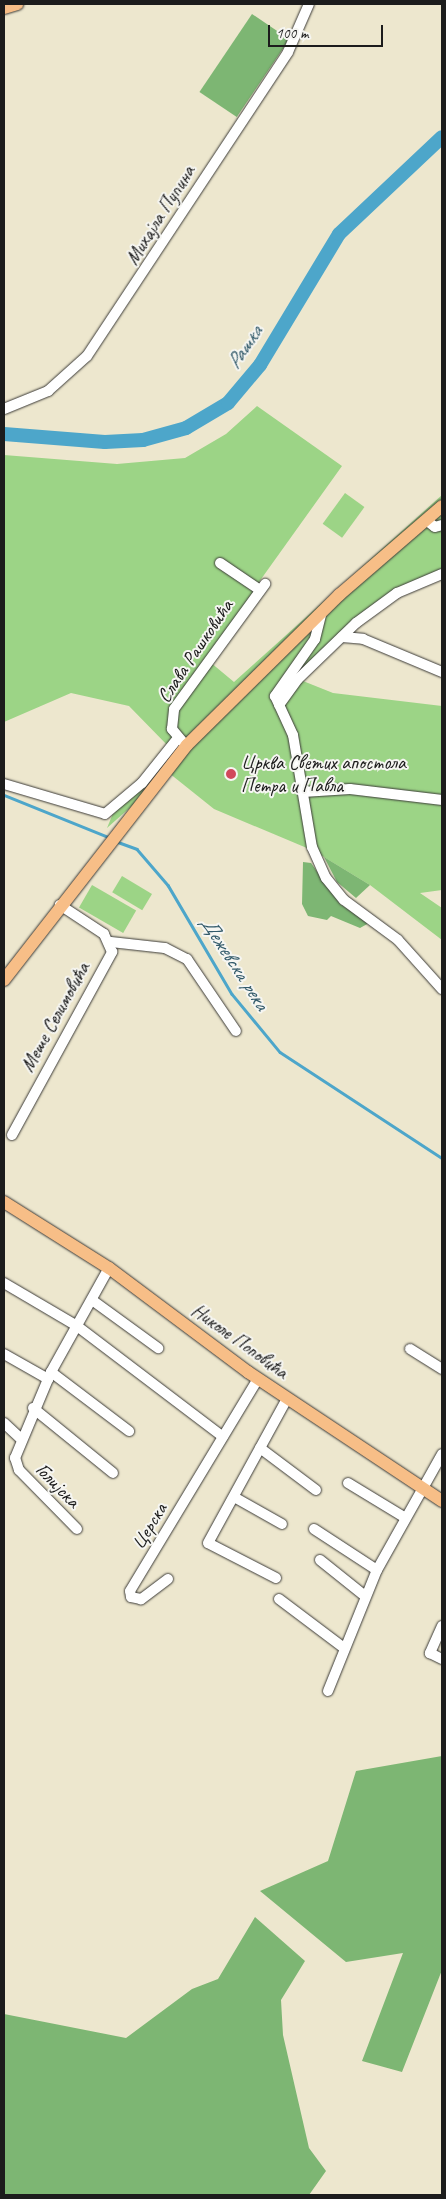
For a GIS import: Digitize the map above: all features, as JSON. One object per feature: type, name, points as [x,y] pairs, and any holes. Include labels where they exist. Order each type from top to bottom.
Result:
[{"type":"main road","points":[[4,8],[16,4]]},
{"type":"main road","points":[[4,980],[182,741],[442,506]]},
{"type":"main road","name":"Николе Поповића","points":[[4,1202],[109,1268],[258,1379],[442,1501]]},
{"type":"street","name":"Михајла Пупина","points":[[4,410],[48,391],[87,356],[288,52],[309,4]]},
{"type":"street","points":[[426,520],[435,527],[442,525]]},
{"type":"street","name":"Слава Рашковића","points":[[182,741],[171,725],[174,709],[262,587],[220,563]]},
{"type":"street","points":[[279,705],[298,679],[342,637],[397,593],[442,574]]},
{"type":"street","points":[[321,614],[315,639],[275,696],[293,735],[312,847],[326,878],[344,900],[398,940],[442,989]]},
{"type":"street","points":[[342,637],[363,639],[442,672]]},
{"type":"street","points":[[4,784],[105,814],[142,784],[182,741]]},
{"type":"street","points":[[303,792],[350,789],[442,800]]},
{"type":"street","name":"Меше Селимовића","points":[[60,905],[111,942],[165,948],[187,958],[236,1031]]},
{"type":"street","name":"Меше Селимовића","points":[[12,1135],[112,952],[111,942]]},
{"type":"street","name":"Голијска","points":[[77,1529],[15,1464],[20,1438],[33,1408],[49,1375],[109,1268]]},
{"type":"street","points":[[4,1282],[77,1326],[223,1437]]},
{"type":"street","points":[[92,1300],[158,1348]]},
{"type":"street","points":[[410,1349],[442,1369]]},
{"type":"street","points":[[4,1354],[49,1375],[129,1431]]},
{"type":"street","name":"Церска","points":[[168,1579],[141,1599],[131,1597],[130,1590],[258,1379]]},
{"type":"street","points":[[276,1578],[208,1543],[287,1399]]},
{"type":"street","name":"Голијска","points":[[33,1408],[113,1473]]},
{"type":"street","points":[[4,1423],[20,1438]]},
{"type":"street","points":[[260,1448],[316,1490]]},
{"type":"street","points":[[328,1691],[377,1570],[420,1488],[442,1454]]},
{"type":"street","points":[[348,1483],[404,1517]]},
{"type":"street","points":[[234,1497],[282,1524]]},
{"type":"street","points":[[314,1529],[377,1570]]},
{"type":"street","points":[[320,1560],[365,1596]]},
{"type":"street","points":[[279,1599],[344,1648]]},
{"type":"street","points":[[442,1626],[430,1653],[442,1659]]},
{"type":"green space","points":[[252,14],[289,39],[237,117],[199,92]]},
{"type":"green space","points":[[257,406],[342,466],[259,582],[266,587],[210,662],[234,682],[442,495],[442,570],[397,593],[298,679],[333,693],[442,706],[442,890],[420,893],[442,908],[442,940],[370,885],[314,851],[214,809],[169,773],[107,828],[114,811],[170,748],[129,706],[71,693],[4,722],[4,455],[117,464],[185,458],[226,434]]},
{"type":"green space","points":[[345,493],[364,507],[342,538],[323,524]]},
{"type":"green space","points":[[324,857],[370,885],[356,898],[337,882]]},
{"type":"green space","points":[[303,862],[311,863],[340,904],[369,923],[360,928],[331,916],[327,920],[308,916],[302,904]]},
{"type":"green space","points":[[122,876],[152,894],[142,910],[112,892]]},
{"type":"green space","points":[[92,885],[136,910],[123,933],[79,908]]},
{"type":"green space","points":[[442,1756],[442,1970],[402,2072],[362,2061],[403,1953],[346,1962],[260,1891],[328,1861],[356,1771]]},
{"type":"green space","points":[[255,1917],[305,1961],[281,2000],[283,2035],[309,2148],[326,2171],[309,2195],[4,2195],[4,2014],[126,2038],[192,1989],[218,1979]]},
{"type":"waterway","name":"Рашка","points":[[4,434],[105,442],[143,440],[186,428],[228,403],[260,365],[339,234],[442,137]]},
{"type":"waterway","name":"Дежевска река","points":[[4,795],[111,838]]},
{"type":"waterway","name":"Дежевска река","points":[[118,842],[137,849],[168,885],[232,994],[280,1052],[442,1158]]},
{"type":"place","name":"Црква Светих апостола Петра и Павла","points":[[231,774]]}]
